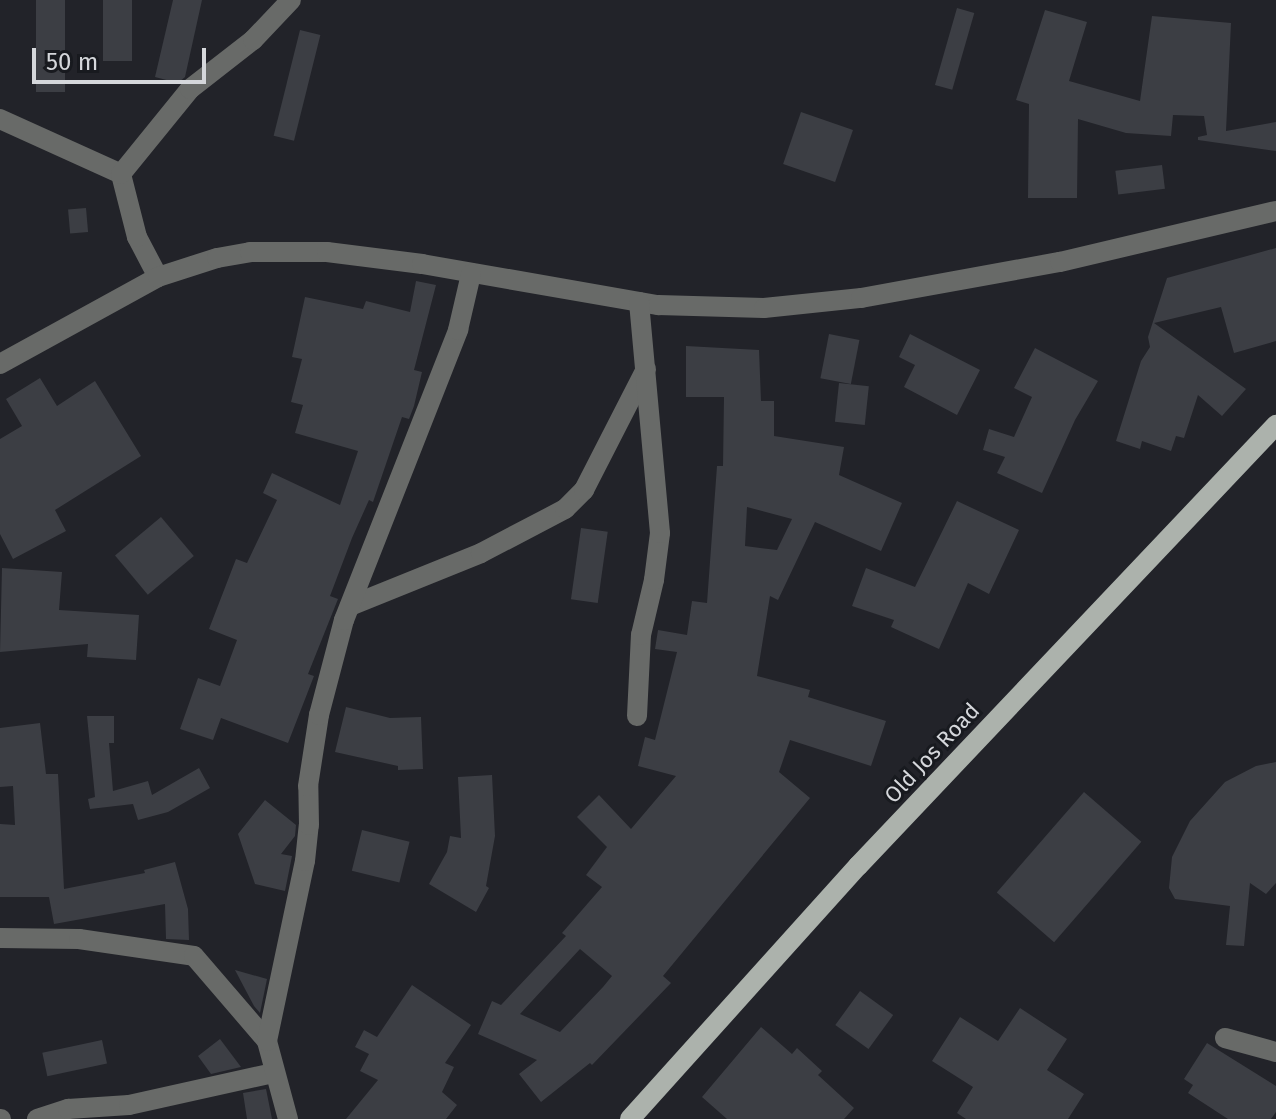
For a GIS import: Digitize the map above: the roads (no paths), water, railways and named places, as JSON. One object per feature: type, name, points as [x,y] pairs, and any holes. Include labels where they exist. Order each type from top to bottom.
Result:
[{"type":"main road","name":"Old Jos Road","points":[[630,1119],[858,866],[1276,425]]},
{"type":"street","points":[[121,174],[190,89],[253,40],[291,0]]},
{"type":"street","points":[[0,119],[121,174]]},
{"type":"street","points":[[121,174],[137,237],[158,277]]},
{"type":"street","points":[[0,364],[158,277],[217,258],[266,252],[327,252],[639,302],[750,308],[861,298],[1060,262],[1276,211]]},
{"type":"street","points":[[288,1119],[273,1073],[267,1041],[305,861],[309,825],[308,786],[319,715],[350,606],[458,330],[471,274]]},
{"type":"street","points":[[637,716],[641,635],[654,580],[660,533],[639,302]]},
{"type":"street","points":[[350,606],[481,553],[565,509],[584,490],[646,369]]},
{"type":"street","points":[[0,938],[79,939],[194,956],[267,1041]]},
{"type":"street","points":[[1225,1038],[1276,1052]]},
{"type":"street","points":[[37,1119],[68,1109],[129,1105],[273,1073]]}]
